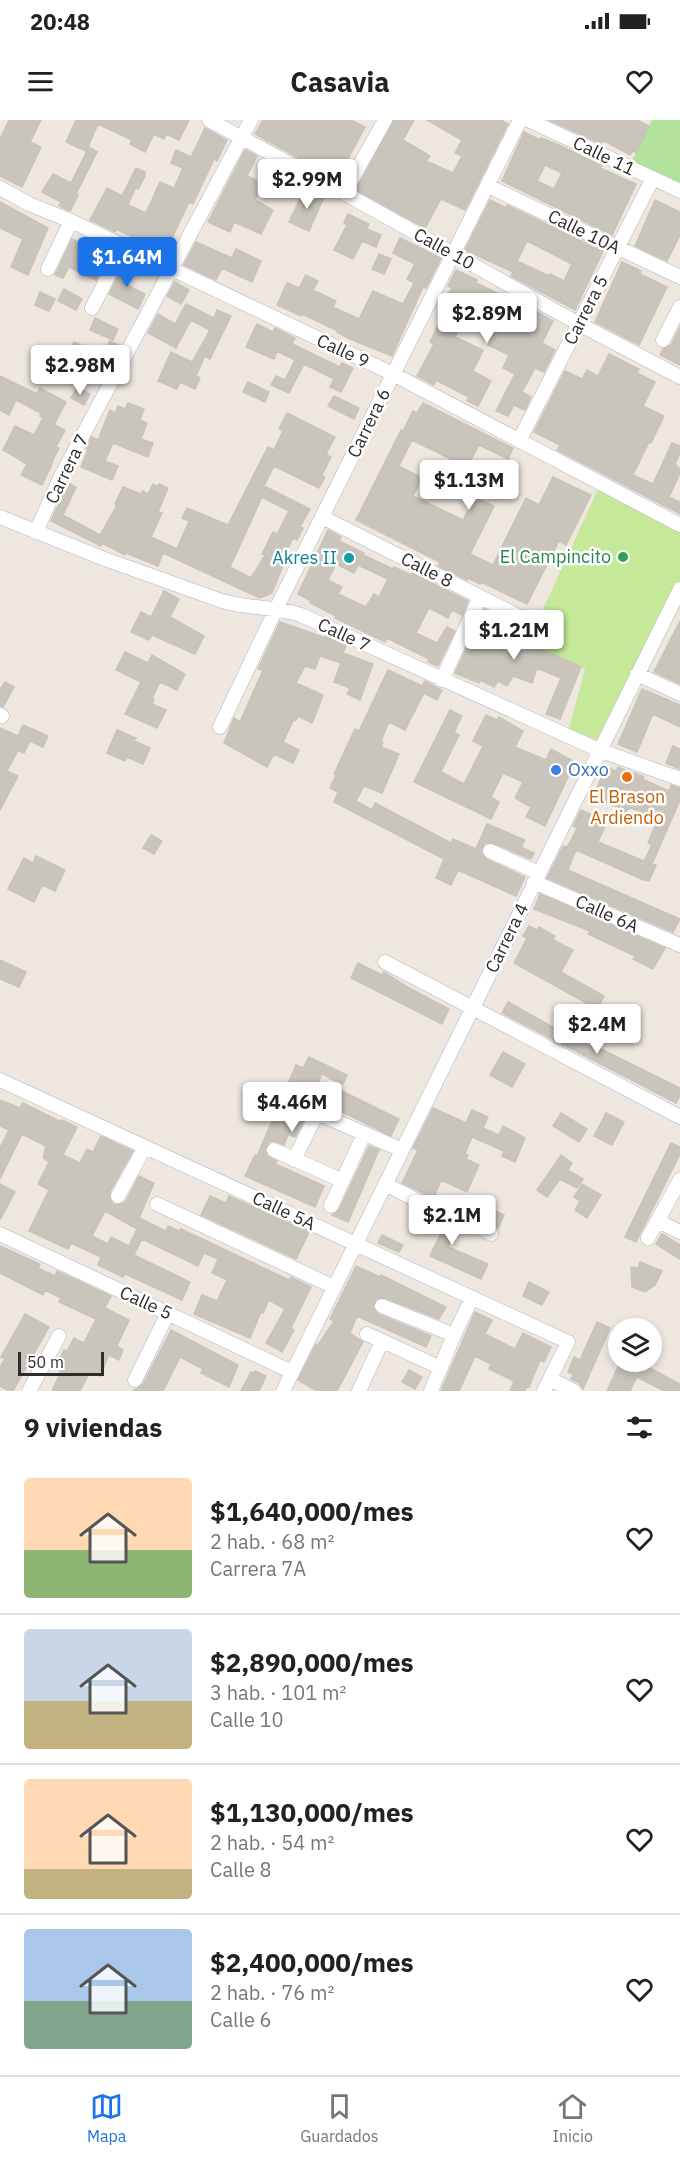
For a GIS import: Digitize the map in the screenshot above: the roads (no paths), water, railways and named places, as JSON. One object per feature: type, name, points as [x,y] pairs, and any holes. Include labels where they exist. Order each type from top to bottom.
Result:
[{"type":"street","name":"Calle 10","points":[[209,120],[242,136],[579,324],[680,377]]},
{"type":"street","name":"Carrera 7","points":[[36,532],[60,478],[251,120]]},
{"type":"street","points":[[344,193],[385,120]]},
{"type":"street","name":"Carrera 6","points":[[219,727],[520,120]]},
{"type":"street","name":"Calle 11","points":[[528,120],[652,180],[680,191]]},
{"type":"street","name":"Carrera 5","points":[[519,441],[652,180]]},
{"type":"street","name":"Calle 10A","points":[[488,186],[680,277]]},
{"type":"street","name":"Calle 9","points":[[0,188],[29,204],[71,221],[393,374],[680,525]]},
{"type":"street","points":[[48,269],[71,221]]},
{"type":"street","points":[[92,308],[123,247]]},
{"type":"street","points":[[663,340],[680,307]]},
{"type":"street","name":"Calle 7","points":[[0,517],[222,601],[239,606],[289,611],[328,626],[599,750],[680,779]]},
{"type":"street","name":"Calle 8","points":[[322,518],[532,623]]},
{"type":"street","name":"Carrera 4","points":[[283,1391],[680,589]]},
{"type":"street","points":[[442,680],[480,597]]},
{"type":"street","points":[[637,674],[680,694]]},
{"type":"street","name":"Calle 6A","points":[[490,851],[536,877],[680,945]]},
{"type":"street","points":[[385,962],[680,1118]]},
{"type":"street","name":"Calle 5A","points":[[0,1080],[568,1342],[547,1385]]},
{"type":"street","points":[[294,1160],[330,1087]]},
{"type":"street","points":[[317,1113],[402,1150]]},
{"type":"street","points":[[331,1206],[364,1134]]},
{"type":"street","points":[[118,1196],[144,1147]]},
{"type":"street","points":[[274,1150],[343,1182]]},
{"type":"street","points":[[648,1238],[680,1180]]},
{"type":"street","points":[[385,1184],[424,1204],[449,1203],[459,1207],[475,1225],[491,1234]]},
{"type":"street","points":[[157,1204],[334,1287]]},
{"type":"street","points":[[658,1221],[680,1232]]},
{"type":"street","name":"Calle 5","points":[[0,1234],[292,1372]]},
{"type":"street","points":[[431,1391],[472,1298]]},
{"type":"street","points":[[382,1306],[454,1335]]},
{"type":"street","points":[[135,1380],[168,1313]]},
{"type":"street","points":[[367,1334],[441,1368]]},
{"type":"street","points":[[29,1391],[58,1336]]},
{"type":"street","points":[[359,1391],[382,1341]]},
{"type":"street","points":[[547,1385],[574,1391]]},
{"type":"place","name":"El Campincito","points":[[623,557]]},
{"type":"place","name":"Akres II","points":[[349,558]]},
{"type":"place","name":"Oxxo","points":[[556,770]]},
{"type":"place","name":"El Brason Ardiendo","points":[[627,777]]}]
